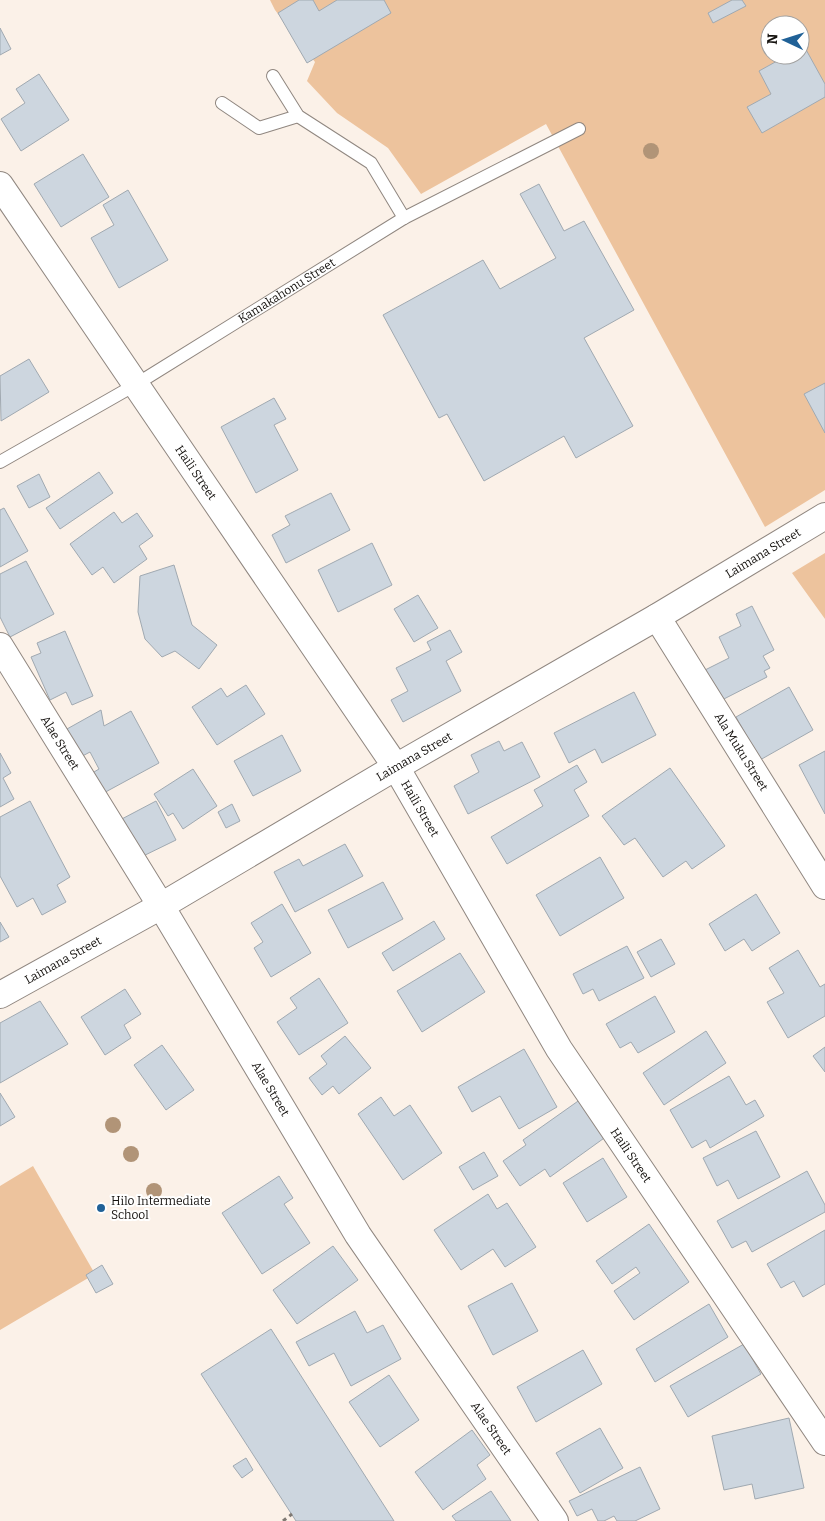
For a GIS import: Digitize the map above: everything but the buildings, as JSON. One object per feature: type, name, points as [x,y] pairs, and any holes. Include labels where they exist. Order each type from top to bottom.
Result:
[{"type":"street","name":"Haili Street","points":[[0,185],[396,767],[559,1049],[825,1442]]},
{"type":"street","name":"Laimana Street","points":[[0,995],[161,906],[396,767],[657,617],[825,516]]},
{"type":"street","name":"Ala Muku Street","points":[[657,617],[825,886]]},
{"type":"street","name":"Alae Street","points":[[0,646],[161,906],[358,1235],[555,1521]]},
{"type":"lane","points":[[273,76],[298,116],[370,163],[404,218]]},
{"type":"lane","points":[[222,103],[259,128],[298,116]]},
{"type":"lane","name":"Kamakahonu Street","points":[[0,462],[135,384],[404,218],[579,129]]},
{"type":"path","points":[[283,1521],[292,1514]]},
{"type":"shaded area","points":[[270,0],[825,0],[825,490],[765,527],[546,124],[421,194],[388,148],[337,113],[307,81],[315,62],[275,10]]},
{"type":"shaded area","points":[[825,553],[825,619],[792,573]]},
{"type":"shaded area","points":[[33,1166],[95,1274],[0,1330],[0,1186]]},
{"type":"place","name":"Hilo Intermediate School","points":[[101,1208]]}]
